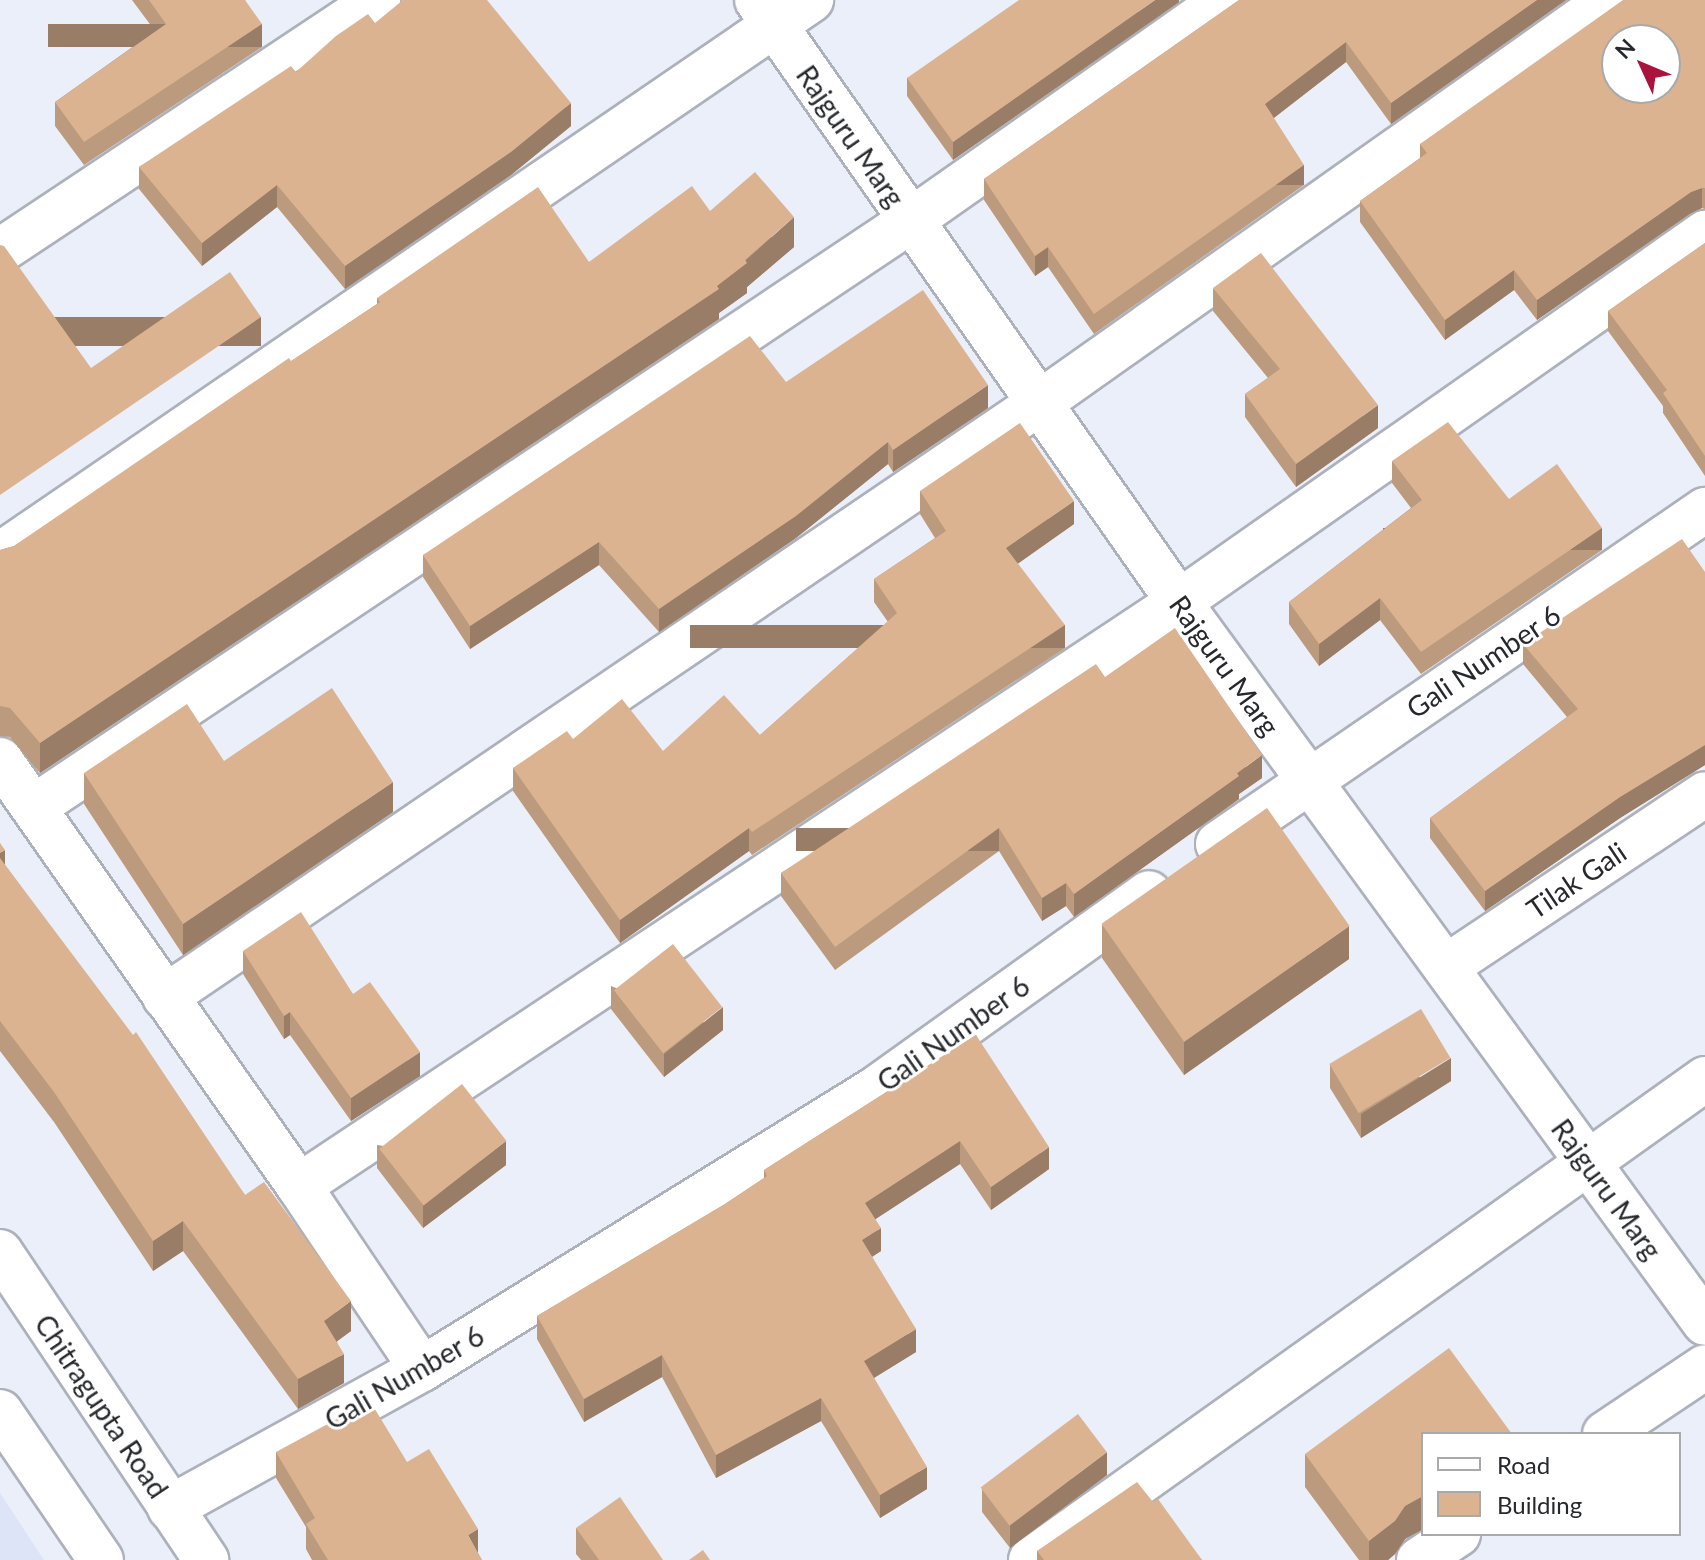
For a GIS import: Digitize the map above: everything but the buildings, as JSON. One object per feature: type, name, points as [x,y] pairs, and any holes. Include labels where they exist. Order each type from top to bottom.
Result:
[{"type":"street","points":[[0,251],[378,0]]},
{"type":"street","points":[[0,555],[766,13],[811,0]]},
{"type":"street","points":[[34,807],[910,221],[1225,0]]},
{"type":"street","points":[[165,997],[1038,404],[1609,0]]},
{"type":"street","name":"Rajguru Marg","points":[[766,13],[1179,602],[1705,1323]]},
{"type":"street","points":[[299,1186],[1179,602],[1705,233]]},
{"type":"street","name":"Gali Number 6","points":[[170,1508],[422,1369],[874,1090],[1309,780],[1705,510]]},
{"type":"street","points":[[0,760],[299,1186],[422,1369]]},
{"type":"street","name":"Tilak Gali","points":[[1446,967],[1705,794]]},
{"type":"street","points":[[1031,1560],[1705,1079]]},
{"type":"street","name":"Chitragupta Road","points":[[0,1252],[206,1560]]},
{"type":"street","points":[[1608,1432],[1705,1367]]},
{"type":"street","points":[[0,1412],[101,1560]]},
{"type":"street","points":[[1419,1560],[1455,1536]]},
{"type":"shaded area","points":[[0,1493],[44,1560],[0,1560]]}]
